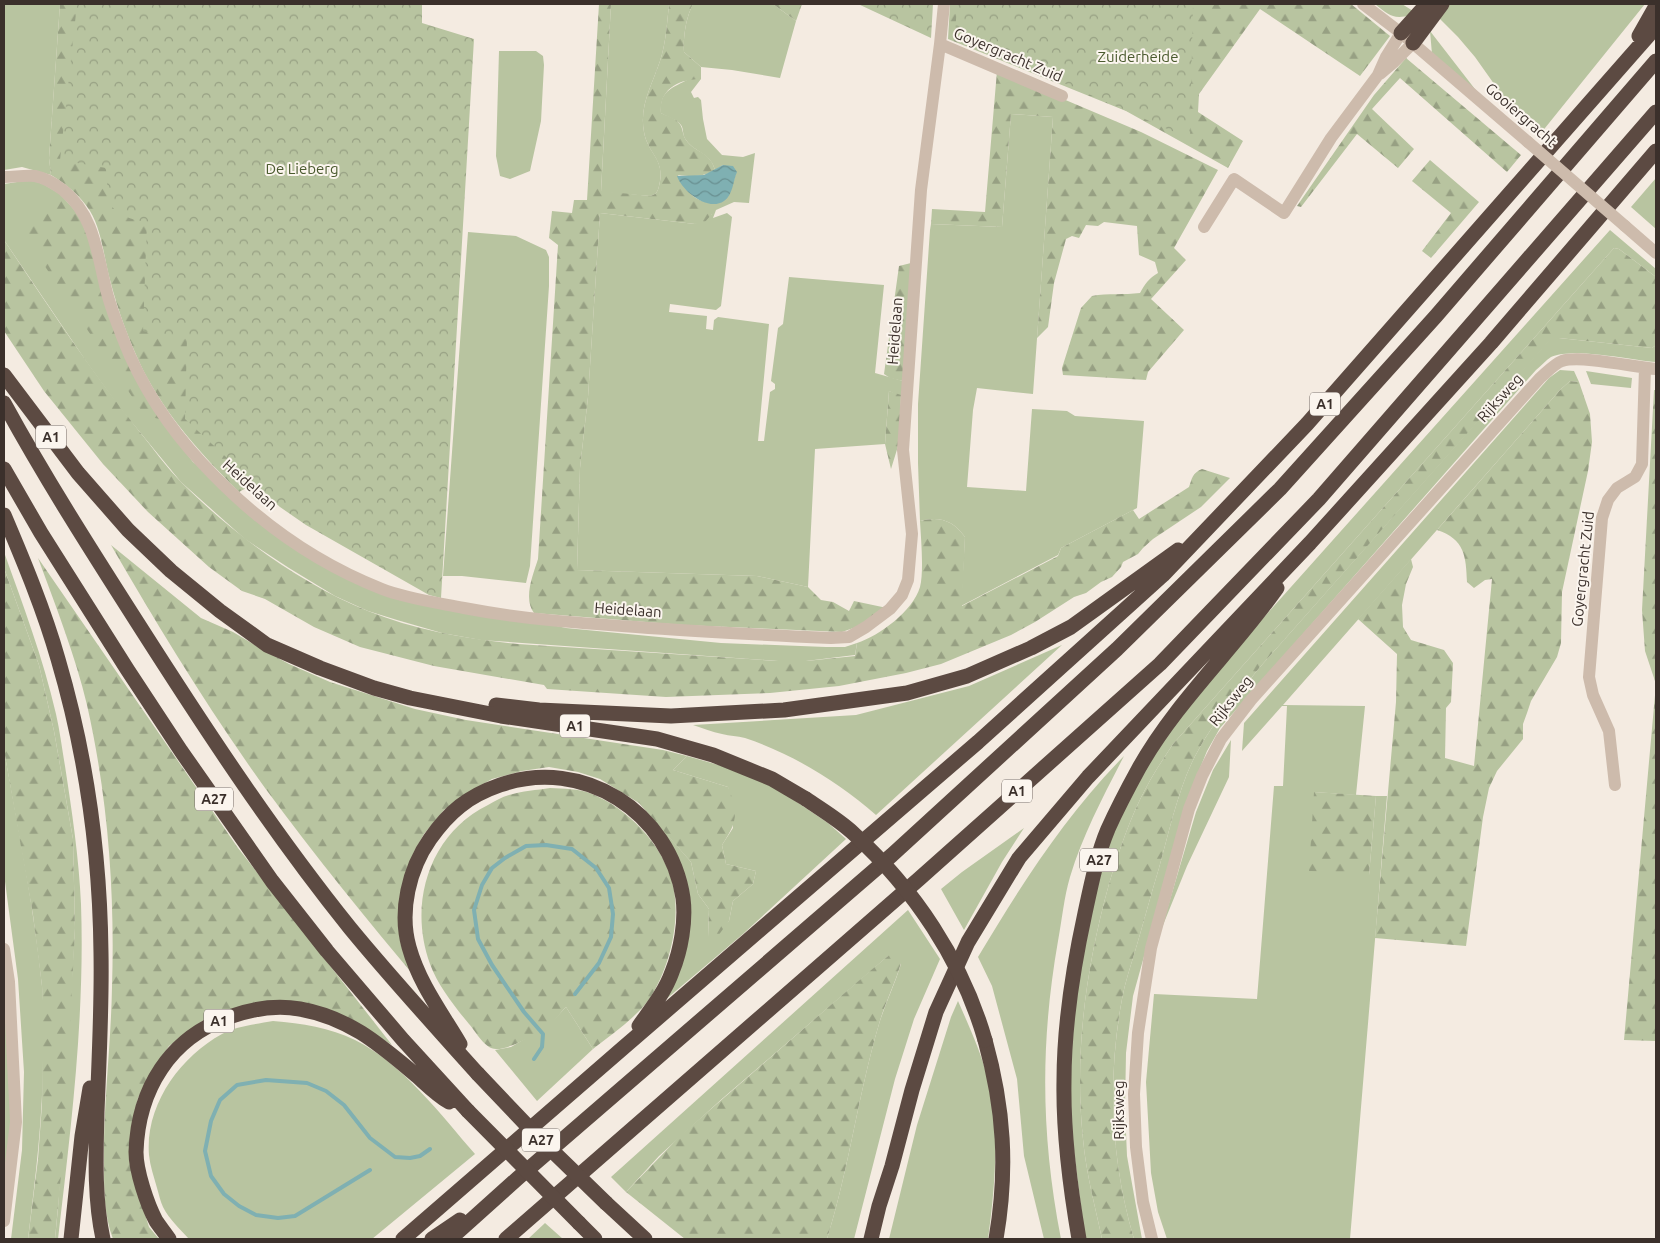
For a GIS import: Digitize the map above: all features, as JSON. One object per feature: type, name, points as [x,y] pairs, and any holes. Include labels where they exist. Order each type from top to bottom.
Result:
[{"type":"highway","points":[[1407,38],[1427,4]]},
{"type":"highway","points":[[1407,38],[1442,4]]},
{"type":"highway","name":"A1","points":[[1622,66],[1656,6]]},
{"type":"highway","name":"A1","points":[[403,1239],[978,742],[1163,575],[1307,424],[1656,27]]},
{"type":"highway","name":"A1","points":[[450,1239],[892,855],[1117,649],[1280,489],[1436,316],[1656,61]]},
{"type":"highway","name":"A1","points":[[506,1239],[919,880],[1160,664],[1319,499],[1656,112]]},
{"type":"highway","points":[[871,1239],[912,1090],[936,1012],[968,942],[1019,858],[1088,777],[1310,542],[1491,343],[1656,151]]},
{"type":"highway","name":"A1","points":[[4,375],[78,473],[128,530],[171,571],[220,611],[267,645],[320,668],[374,688],[441,705],[500,716],[657,739],[721,758],[772,779],[806,799],[851,832],[882,861],[920,906],[943,942],[977,1013],[992,1066],[999,1100],[1003,1156],[1000,1210],[996,1239]]},
{"type":"highway","name":"A27","points":[[4,403],[54,490],[210,737],[304,869],[351,929],[478,1074],[537,1136],[645,1239]]},
{"type":"highway","name":"A27","points":[[4,469],[41,533],[127,669],[181,751],[272,881],[327,951],[450,1098],[468,1111],[596,1239]]},
{"type":"highway","points":[[4,515],[33,585],[58,660],[79,746],[94,838],[101,954],[95,1160],[97,1196],[103,1239]]},
{"type":"highway","name":"A1","points":[[374,688],[391,688],[460,701],[539,710],[670,716],[784,710],[906,694],[967,676],[1031,648],[1071,627],[1210,527]]},
{"type":"highway","name":"A27","points":[[1079,1239],[1071,1192],[1066,1143],[1064,1081],[1068,1013],[1077,951],[1092,882],[1108,830],[1139,767],[1166,726],[1195,688],[1254,620],[1310,542]]},
{"type":"highway","name":"A27","points":[[478,1074],[426,989],[416,969],[408,945],[406,915],[408,892],[413,870],[423,849],[450,813],[472,797],[515,780],[540,776],[568,778],[594,786],[617,797],[655,831],[669,854],[678,877],[683,899],[684,920],[679,949],[672,973],[658,999],[623,1048]]},
{"type":"highway","name":"A1","points":[[169,1239],[156,1220],[142,1184],[136,1153],[140,1120],[158,1071],[171,1055],[199,1030],[246,1011],[273,1008],[299,1009],[326,1016],[370,1037],[450,1098]]},
{"type":"highway","points":[[71,1239],[82,1136],[99,1040]]},
{"type":"highway","points":[[878,1239],[886,1208],[892,1166]]},
{"type":"highway","name":"A1","points":[[432,1239],[518,1178]]},
{"type":"highway","name":"A1","points":[[396,1239],[415,1228]]},
{"type":"street","points":[[940,44],[944,4]]},
{"type":"street","name":"Gooiergracht","points":[[1362,4],[1407,38],[1656,253]]},
{"type":"street","points":[[1204,227],[1234,179],[1284,213],[1331,138],[1378,75],[1393,63],[1407,38]]},
{"type":"street","name":"Goyergracht Zuid","points":[[940,44],[1062,96]]},
{"type":"street","name":"Heidelaan","points":[[4,177],[35,176],[60,187],[71,196],[86,216],[93,233],[109,300],[124,342],[146,388],[177,435],[211,473],[241,502],[288,539],[320,558],[384,590],[437,603],[525,618],[717,633],[831,638],[849,637],[890,609],[902,595],[908,580],[912,534],[903,450],[922,190],[940,44]]},
{"type":"street","name":"Rijksweg","points":[[1152,1239],[1143,1202],[1136,1147],[1134,1094],[1138,1033],[1151,948],[1189,809],[1202,776],[1221,739],[1251,700],[1540,378],[1562,361],[1600,361],[1646,368]]},
{"type":"street","name":"Goyergracht Zuid","points":[[1615,785],[1609,731],[1593,695],[1589,677],[1602,518],[1608,500],[1617,488],[1635,477],[1642,464],[1646,368]]},
{"type":"street","points":[[4,949],[8,982],[16,1122],[4,1221]]},
{"type":"green space","points":[[4,4],[60,4],[49,158],[51,175],[22,167],[4,170]]},
{"type":"green space","points":[[60,4],[220,4],[254,480],[248,487],[239,492],[211,464],[163,404],[143,370],[120,314],[94,219],[86,205],[77,195],[51,175],[49,158]]},
{"type":"green space","name":"De Lieberg","points":[[77,4],[422,4],[422,23],[474,39],[441,598],[429,595],[306,525],[280,507],[185,419],[187,337],[143,331],[147,222],[124,216],[112,206],[109,200],[106,168],[60,160]]},
{"type":"green space","points":[[599,4],[611,4],[601,191],[650,196],[658,190],[661,177],[660,169],[646,140],[643,113],[662,54],[669,4],[693,4],[688,15],[684,52],[701,67],[701,79],[679,83],[667,91],[661,104],[661,113],[680,124],[686,140],[710,159],[715,170],[697,176],[678,175],[691,194],[700,200],[712,203],[712,214],[704,223],[695,224],[600,213],[588,397],[580,468],[577,570],[757,576],[808,587],[821,600],[833,602],[849,611],[854,601],[887,608],[859,626],[842,632],[683,625],[534,613],[531,607],[529,600],[530,586],[538,559],[558,245],[549,238],[552,211],[572,213],[574,200],[587,200]]},
{"type":"green space","points":[[611,4],[669,4],[662,54],[643,113],[646,140],[658,163],[661,177],[658,190],[650,196],[601,192]]},
{"type":"green space","points":[[693,4],[773,4],[796,21],[780,78],[701,67],[684,52],[685,27]]},
{"type":"green space","points":[[773,4],[802,4],[796,21]]},
{"type":"green space","points":[[858,4],[933,4],[931,38]]},
{"type":"green space","name":"Zuiderheide","points":[[950,4],[1351,4],[1390,36],[1360,76],[1260,9],[1199,94],[1198,112],[1243,141],[1228,168],[1126,111],[948,39]]},
{"type":"green space","name":"Zuiderheide","points":[[957,4],[1193,4],[1190,139],[955,35]]},
{"type":"green space","points":[[1375,4],[1402,4],[1413,11],[1411,15],[1395,17]]},
{"type":"green space","points":[[1447,4],[1645,4],[1541,133],[1509,105],[1475,57],[1437,16]]},
{"type":"green space","points":[[1430,31],[1478,93],[1432,54]]},
{"type":"green space","points":[[499,51],[536,51],[543,56],[544,65],[541,121],[530,171],[510,179],[500,176],[496,156]]},
{"type":"green space","points":[[1406,58],[1521,155],[1507,172],[1400,78],[1372,109],[1414,149],[1398,168],[1357,134],[1301,207],[1297,206],[1374,95]]},
{"type":"green space","points":[[997,71],[1141,132],[1218,170],[1174,248],[1186,260],[1151,299],[1184,330],[1148,372],[1146,380],[1063,375],[1062,368],[1081,308],[1092,296],[1140,293],[1152,277],[1158,273],[1155,262],[1139,255],[1137,226],[1104,222],[1098,226],[1086,225],[1079,238],[1072,236],[1066,239],[1054,283],[1048,327],[1037,338],[1053,117],[1011,114],[1002,227],[931,224],[932,209],[985,212]]},
{"type":"green space","points":[[689,79],[701,79],[691,92],[694,98],[698,97],[701,100],[707,139],[722,155],[743,157],[755,153],[749,203],[734,202],[716,210],[713,218],[727,213],[732,217],[721,306],[716,310],[670,304],[669,312],[707,316],[706,329],[713,330],[714,320],[718,317],[769,324],[758,441],[764,441],[770,392],[775,389],[775,384],[771,381],[778,328],[783,324],[789,277],[884,285],[875,373],[903,381],[908,400],[889,391],[885,444],[815,449],[808,587],[757,576],[577,570],[580,468],[588,397],[600,213],[695,224],[712,214],[712,203],[717,203],[734,180],[736,172],[723,165],[715,170],[710,160],[686,140],[679,123],[661,113],[664,95],[672,88]]},
{"type":"green space","points":[[1011,114],[1053,117],[1033,394],[977,388],[973,410],[967,487],[1026,491],[1032,409],[1067,411],[1075,416],[1144,421],[1137,508],[1061,548],[1058,555],[961,606],[965,537],[956,527],[945,521],[933,519],[920,521],[918,404],[930,230],[931,224],[1002,227]]},
{"type":"green space","points":[[1430,160],[1479,202],[1431,258],[1422,251],[1451,213],[1412,181]]},
{"type":"green space","points":[[1656,178],[1656,229],[1631,207]]},
{"type":"green space","points":[[30,180],[43,184],[60,194],[160,419],[193,462],[353,581],[566,628],[721,643],[845,647],[857,643],[855,655],[806,661],[778,661],[481,640],[442,633],[397,620],[368,611],[335,596],[245,539],[181,482],[120,408],[4,240],[4,184]]},
{"type":"green space","points":[[60,194],[79,215],[160,419],[145,416],[24,235]]},
{"type":"green space","points":[[1610,230],[1656,269],[1656,277],[1619,249],[1614,248],[1173,744],[1147,786],[1130,822],[1109,884],[1088,978],[1081,1042],[1081,1107],[1086,1164],[1102,1239],[1085,1239],[1066,1086],[1088,896],[1139,768],[1248,635]]},
{"type":"green space","points":[[468,232],[516,236],[546,250],[549,257],[549,286],[530,566],[526,583],[462,576],[443,576]]},
{"type":"green space","points":[[4,240],[69,337],[170,471],[223,521],[293,572],[343,600],[386,618],[442,633],[518,644],[778,661],[806,661],[855,656],[857,643],[885,629],[903,613],[916,596],[920,587],[922,572],[920,521],[939,519],[945,521],[956,527],[965,537],[962,606],[1058,556],[1061,548],[1133,510],[1139,519],[1189,487],[1194,474],[1202,469],[1230,478],[1201,507],[1153,539],[1138,554],[1123,562],[1112,577],[1101,582],[1086,593],[1074,597],[1011,635],[941,664],[839,686],[770,693],[666,697],[547,689],[544,685],[434,666],[360,647],[314,627],[265,599],[242,591],[209,567],[148,512],[103,464],[44,391],[4,331]]},
{"type":"green space","points":[[1614,248],[1619,249],[1656,277],[1656,345],[1652,348],[1559,338],[1551,339],[1260,667],[1212,727],[1192,762],[1176,807],[1126,980],[1117,1029],[1113,1090],[1116,1150],[1126,1210],[1134,1239],[1102,1239],[1084,1152],[1080,1075],[1081,1042],[1088,978],[1101,915],[1125,834],[1141,798],[1173,744]]},
{"type":"green space","points":[[911,263],[903,381],[890,378],[884,374],[899,266]]},
{"type":"green space","points":[[1551,338],[1652,348],[1656,345],[1656,362],[1574,353],[1561,354],[1547,360],[1536,370],[1220,728],[1207,751],[1188,798],[1133,996],[1126,1053],[1125,1109],[1127,1156],[1142,1239],[1134,1239],[1126,1210],[1116,1150],[1113,1090],[1117,1029],[1126,980],[1176,807],[1192,762],[1212,727],[1260,667]]},
{"type":"green space","points":[[1560,370],[1574,371],[1579,382],[1570,381],[1560,390],[1283,705],[1365,706],[1356,795],[1314,792],[1369,875],[1376,796],[1387,796],[1350,1239],[1167,1239],[1158,1212],[1151,1173],[1146,1082],[1154,994],[1257,999],[1274,786],[1283,786],[1287,706],[1282,706],[1242,751],[1244,723],[1549,378]]},
{"type":"green space","points":[[1586,371],[1632,378],[1631,388],[1591,384]]},
{"type":"green space","points":[[1570,381],[1579,382],[1590,414],[1592,442],[1588,471],[1562,592],[1561,643],[1557,657],[1531,701],[1523,724],[1523,739],[1497,771],[1489,788],[1483,817],[1466,946],[1375,938],[1396,702],[1397,654],[1358,619],[1411,559],[1413,567],[1406,584],[1402,605],[1403,627],[1411,640],[1444,650],[1453,663],[1451,702],[1446,708],[1445,758],[1474,766],[1492,579],[1485,580],[1474,588],[1467,582],[1466,565],[1459,544],[1453,538],[1437,530]]},
{"type":"green space","points":[[1654,390],[1656,390],[1656,684],[1645,651],[1642,610]]},
{"type":"green space","points":[[889,391],[901,395],[899,443],[891,469],[885,444]]},
{"type":"green space","points":[[111,545],[201,618],[233,632],[289,664],[330,682],[415,709],[466,720],[663,750],[687,756],[673,770],[728,787],[734,804],[735,817],[731,830],[722,845],[726,864],[756,871],[753,884],[733,901],[729,921],[715,940],[708,937],[709,909],[698,894],[691,862],[639,803],[600,779],[578,772],[549,767],[522,771],[492,779],[467,793],[444,810],[424,834],[406,872],[400,897],[421,984],[265,788],[185,668]]},
{"type":"green space","points":[[4,552],[39,652],[56,714],[73,818],[80,887],[82,946],[79,1030],[58,1239],[55,1239],[75,928],[73,839],[54,731],[39,665],[4,568]]},
{"type":"green space","points":[[38,558],[238,848],[392,1045],[361,1026],[240,1007],[202,1021],[169,1046],[152,1071],[138,1098],[133,1121],[135,1182],[149,1227],[159,1239],[113,1239],[106,1212],[104,1143],[113,951],[109,845],[100,775],[87,705],[65,631]]},
{"type":"green space","points":[[4,568],[39,665],[54,731],[73,839],[75,928],[65,1132],[55,1239],[28,1239],[38,1159],[42,1104],[43,1010],[42,986],[33,915],[4,750]]},
{"type":"green space","points":[[1062,645],[876,815],[831,780],[780,752],[745,738],[718,733],[693,725],[856,715],[969,686]]},
{"type":"green space","points":[[1656,684],[1655,1041],[1624,1040]]},
{"type":"green space","points":[[1231,740],[1229,777],[1187,866],[1161,930],[1196,812],[1213,770]]},
{"type":"green space","points":[[4,750],[30,897],[39,956],[43,1000],[41,1117],[28,1239],[11,1239],[22,1150],[24,1072],[18,979],[4,874]]},
{"type":"green space","points":[[687,756],[729,768],[773,786],[828,823],[846,839],[743,934],[664,1001],[673,982],[683,871],[673,848],[646,810],[691,862],[698,894],[709,909],[708,937],[729,921],[733,901],[753,884],[756,871],[726,864],[722,845],[733,828],[728,787],[673,770]]},
{"type":"green space","points":[[1124,756],[1081,845],[1070,877],[1063,909],[1048,1017],[1045,1090],[1054,1201],[1061,1239],[1044,1239],[1024,1156],[1017,1079],[992,986],[978,957],[1063,827]]},
{"type":"green space","points":[[550,788],[582,791],[605,800],[630,818],[652,841],[667,867],[675,895],[676,911],[672,942],[657,986],[645,1005],[616,1032],[593,1049],[566,1007],[551,1024],[533,1036],[509,1047],[496,1049],[488,1046],[481,1040],[458,1011],[433,972],[424,941],[421,918],[423,895],[429,873],[438,852],[451,834],[468,818],[506,796]]},
{"type":"green space","points":[[1314,792],[1376,796],[1369,875],[1309,871]]},
{"type":"green space","points":[[1024,828],[1002,862],[964,930],[941,889]]},
{"type":"green space","points":[[908,910],[940,959],[914,1019],[895,1079],[854,1239],[827,1239],[835,1213],[865,1078],[881,1017],[901,964],[888,956],[723,1098],[659,1156],[626,1192],[611,1177]]},
{"type":"green space","points":[[894,953],[901,959],[901,963],[881,1016],[835,1213],[827,1239],[685,1239],[626,1192],[681,1135],[870,971]]},
{"type":"green space","points":[[4,983],[11,1124],[4,1196]]},
{"type":"green space","points":[[958,1001],[982,1059],[992,1099],[995,1159],[993,1200],[988,1239],[889,1239],[917,1125],[951,1017]]},
{"type":"green space","points":[[566,1007],[593,1049],[537,1101],[495,1050],[511,1047],[550,1024]]},
{"type":"green space","points":[[273,1021],[326,1029],[355,1040],[373,1050],[420,1091],[475,1154],[372,1239],[189,1239],[165,1211],[150,1163],[149,1136],[159,1101],[179,1069],[207,1044],[234,1029]]},
{"type":"green space","points":[[545,1223],[563,1239],[528,1239]]},
{"type":"water","points":[[723,165],[733,166],[737,172],[729,195],[718,204],[703,202],[696,198],[684,188],[677,176],[704,175]]},
{"type":"waterway","points":[[534,1059],[542,1047],[543,1034],[524,1012],[492,965],[478,939],[474,910],[482,885],[492,868],[526,846],[546,845],[572,849],[596,868],[609,888],[613,914],[611,937],[599,963],[575,994]]},
{"type":"waterway","points":[[370,1170],[295,1216],[278,1218],[256,1215],[239,1206],[224,1194],[211,1176],[205,1151],[211,1121],[220,1100],[237,1085],[266,1080],[307,1083],[326,1091],[344,1105],[370,1138],[395,1157],[410,1158],[420,1156],[430,1149]]}]
